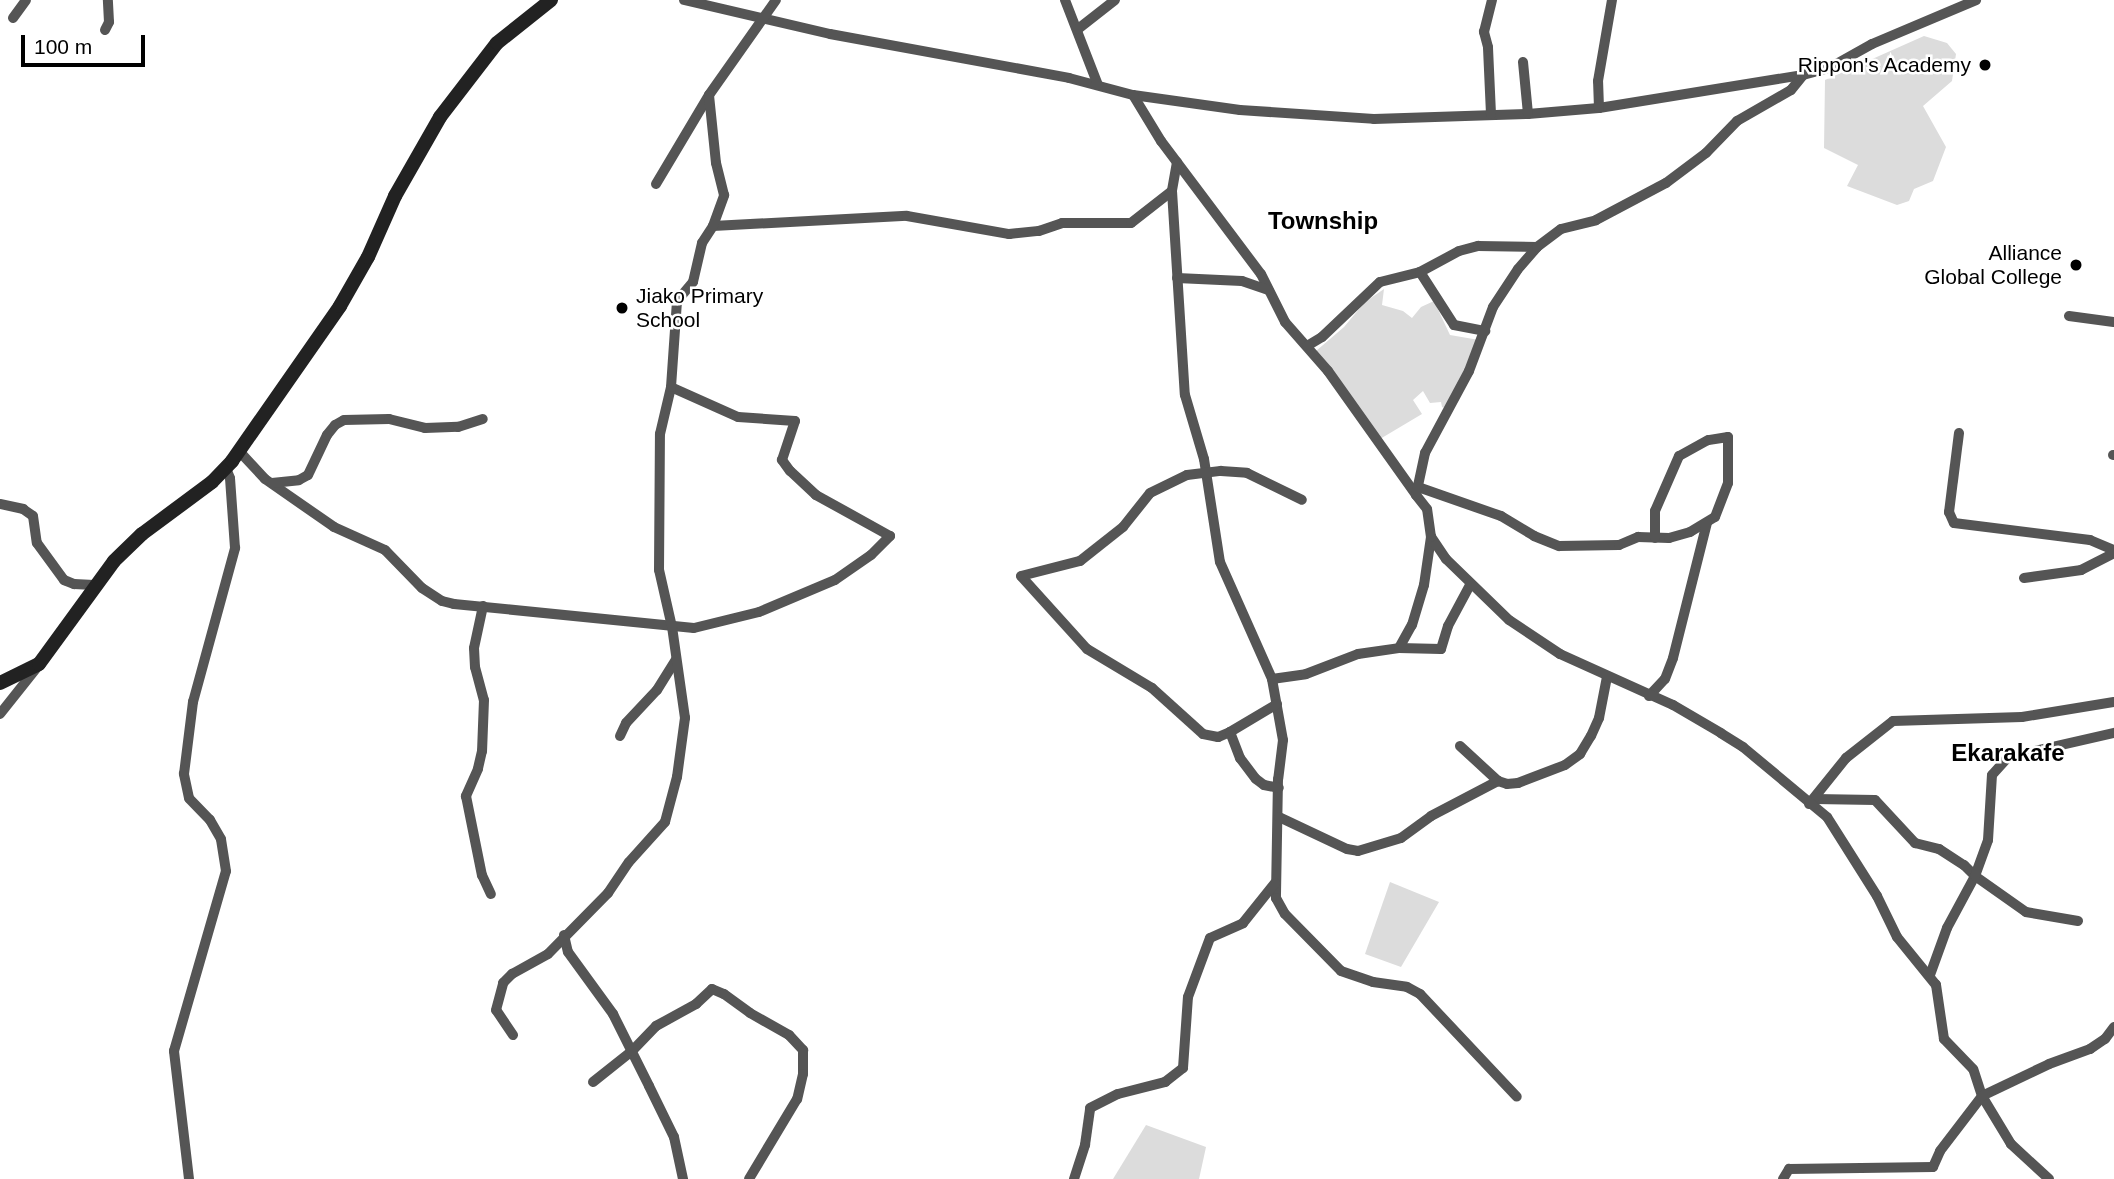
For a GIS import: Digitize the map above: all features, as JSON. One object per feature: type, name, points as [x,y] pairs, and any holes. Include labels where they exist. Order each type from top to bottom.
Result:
[{"type":"street","points":[[13,18],[26,0]]},
{"type":"street","points":[[104,30],[109,22],[108,0]]},
{"type":"street","points":[[0,714],[94,585],[142,534],[226,468],[340,306],[368,257],[395,196],[440,117],[497,43],[551,0]]},
{"type":"street","points":[[684,0],[763,20],[1098,85],[1133,95],[1240,110],[1339,119],[1528,114],[1599,108],[1803,75],[1829,68],[1872,44],[1976,0]]},
{"type":"street","points":[[656,184],[709,95],[776,0]]},
{"type":"street","points":[[1065,0],[1098,85]]},
{"type":"street","points":[[1078,29],[1115,0]]},
{"type":"street","points":[[1491,114],[1488,47],[1484,32],[1492,0]]},
{"type":"street","points":[[1599,108],[1598,81],[1612,0]]},
{"type":"street","points":[[1523,62],[1528,114]]},
{"type":"street","points":[[1417,491],[1425,453],[1469,371],[1493,307],[1518,269],[1537,247],[1561,229],[1597,220],[1667,183],[1706,153],[1737,121],[1791,90],[1803,75]]},
{"type":"street","points":[[513,1035],[496,1010],[503,983],[512,974],[548,954],[608,893],[628,862],[660,829],[668,814],[685,726],[672,627],[660,577],[660,435],[671,387],[677,301],[693,282],[700,248],[713,226],[724,195],[716,163],[709,95]]},
{"type":"street","points":[[1133,95],[1177,162],[1261,275],[1285,321],[1417,491],[1430,515],[1431,537],[1424,584],[1412,625],[1399,648]]},
{"type":"street","points":[[1177,162],[1172,191],[1183,384],[1205,472],[1220,562],[1272,679],[1283,740],[1276,898],[1284,914],[1329,961],[1354,976],[1407,987],[1420,994],[1517,1097]]},
{"type":"street","points":[[713,226],[907,216],[1018,233],[1062,223],[1130,223],[1172,191]]},
{"type":"street","points":[[1307,346],[1322,337],[1380,282],[1420,272],[1459,251],[1478,246],[1537,247]]},
{"type":"street","points":[[1420,272],[1454,325],[1485,331]]},
{"type":"street","points":[[1177,278],[1242,281],[1268,290]]},
{"type":"street","points":[[2069,316],[2114,322]]},
{"type":"street","points":[[239,451],[272,483],[334,527],[385,551],[434,597],[447,603],[607,617],[689,628],[760,612],[845,575],[890,536],[858,521],[816,495],[790,471],[782,460],[796,422],[738,417],[671,387]]},
{"type":"street","points":[[272,483],[299,480],[308,475],[327,435],[335,425],[344,421],[389,419],[425,428],[458,426],[483,419]]},
{"type":"street","points":[[1959,433],[1949,512],[1954,523],[2090,540],[2114,551]]},
{"type":"street","points":[[1417,491],[1501,516],[1534,536],[1559,546],[1619,545],[1638,537],[1654,538],[1681,536],[1715,517],[1728,483],[1728,437],[1708,440],[1679,456],[1655,510],[1654,538]]},
{"type":"street","points":[[189,1179],[174,1051],[226,872],[221,839],[210,820],[189,799],[184,774],[193,702],[235,548],[226,468]]},
{"type":"street","points":[[1277,704],[1218,737],[1203,734],[1152,688],[1087,649],[1021,576],[1080,561],[1123,527],[1158,487],[1186,475],[1205,472],[1247,473],[1303,500]]},
{"type":"street","points":[[0,503],[23,509],[33,516],[37,543],[64,580],[74,584],[94,585]]},
{"type":"street","points":[[1649,696],[1665,678],[1673,658],[1707,523]]},
{"type":"street","points":[[1431,537],[1470,584],[1528,634],[1606,677],[1683,710],[1743,747],[1812,801],[1827,817],[1877,896],[1897,937],[1914,961],[1930,975],[1938,991],[1944,1039],[1973,1069],[1982,1096],[2011,1144],[2049,1179]]},
{"type":"street","points":[[2024,578],[2081,570],[2114,551]]},
{"type":"street","points":[[1272,679],[1306,674],[1362,653],[1399,648],[1441,649],[1448,626],[1470,584]]},
{"type":"street","points":[[483,606],[474,648],[484,700],[482,751],[481,761],[466,796],[482,875],[491,894]]},
{"type":"street","points":[[620,736],[626,723],[657,690],[676,659]]},
{"type":"street","points":[[0,683],[39,664]]},
{"type":"street","points":[[1279,817],[1347,849],[1358,850],[1401,838],[1431,816],[1498,781],[1518,783],[1576,757],[1599,718],[1606,677]]},
{"type":"street","points":[[1812,801],[1846,758],[1893,721],[2022,717],[2114,702]]},
{"type":"street","points":[[1230,732],[1240,758],[1255,779],[1264,785],[1279,788]]},
{"type":"street","points":[[1930,975],[1947,928],[1975,876],[1988,840],[1991,784],[1997,766],[2008,757],[2114,733]]},
{"type":"street","points":[[1460,747],[1498,781]]},
{"type":"street","points":[[1812,801],[1880,803],[1915,843],[1939,849],[1964,864],[1975,876],[2026,912],[2078,921]]},
{"type":"street","points":[[1074,1179],[1085,1145],[1090,1108],[1118,1094],[1165,1082],[1184,1068],[1188,997],[1210,938],[1243,923],[1275,883]]},
{"type":"street","points":[[564,936],[573,962],[613,1014],[632,1051],[674,1137],[683,1179]]},
{"type":"street","points":[[593,1082],[632,1051],[656,1026],[696,1004],[712,989],[724,994],[800,1044],[804,1059],[797,1099],[749,1179]]},
{"type":"street","points":[[1933,1179],[1933,1167],[1954,1131],[1982,1096],[2049,1063],[2090,1049],[2105,1039],[2114,1027]]},
{"type":"street","points":[[1783,1179],[1789,1169],[1933,1167]]},
{"type":"shaded area","points":[[1924,36],[1947,43],[1956,54],[1952,81],[1923,106],[1946,147],[1933,181],[1914,189],[1909,201],[1897,205],[1847,186],[1858,165],[1824,148],[1825,80]]},
{"type":"shaded area","points":[[1384,289],[1382,305],[1403,311],[1412,318],[1421,307],[1434,301],[1450,335],[1479,340],[1449,410],[1442,407],[1441,402],[1430,403],[1423,391],[1413,400],[1422,414],[1380,439],[1316,351],[1344,327],[1365,302]]},
{"type":"shaded area","points":[[1390,882],[1439,902],[1401,967],[1365,954]]},
{"type":"shaded area","points":[[1146,1125],[1206,1147],[1199,1179],[1113,1179]]},
{"type":"place","name":"Rippon's Academy","points":[[1985,65]]},
{"type":"place","name":"Alliance Global College","points":[[2076,265]]},
{"type":"place","name":"Jiako Primary School","points":[[622,308]]},
{"type":"district","name":"Township","points":[[1323,221]]},
{"type":"district","name":"Ekarakafe","points":[[2008,753]]}]
